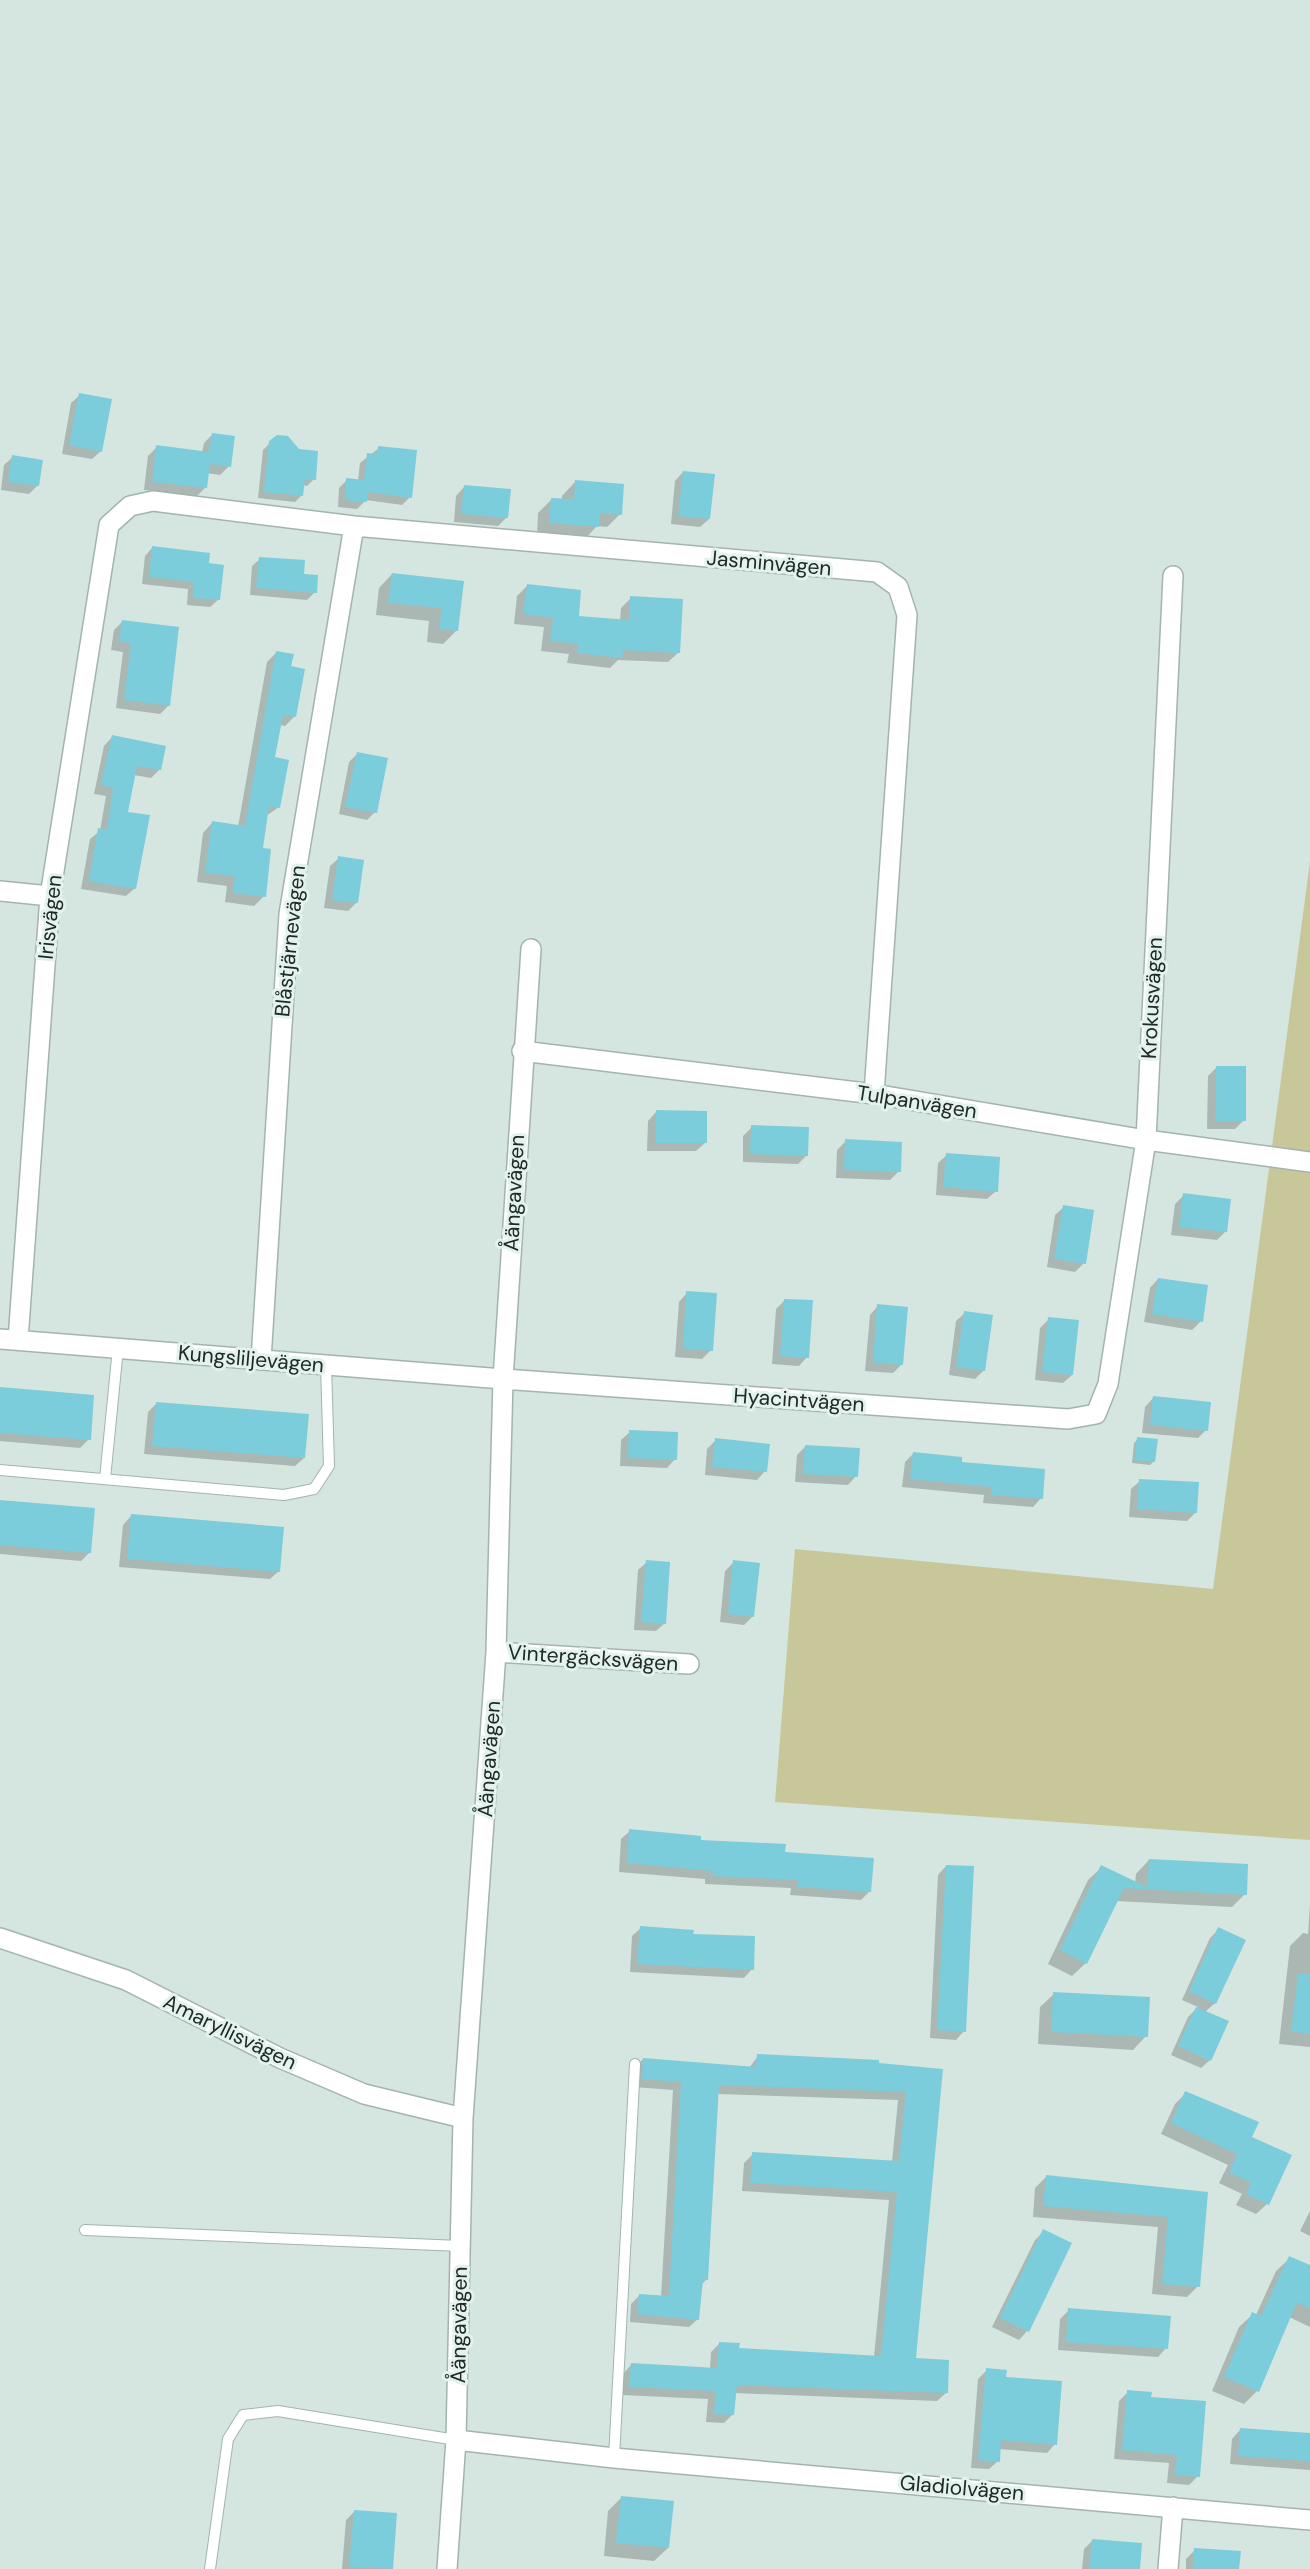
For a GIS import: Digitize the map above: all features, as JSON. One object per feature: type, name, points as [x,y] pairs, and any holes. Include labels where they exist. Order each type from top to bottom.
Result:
[{"type":"street","name":"Jasminvägen","points":[[130,506],[153,501],[354,526],[877,572],[898,587],[907,615],[874,1094]]},
{"type":"street","name":"Irisvägen","points":[[9,1340],[50,896],[109,525],[130,506]]},
{"type":"street","name":"Blåstjärnevägen","points":[[261,1360],[289,914],[354,526]]},
{"type":"street","name":"Krokusvägen","points":[[1096,1414],[1108,1384],[1146,1140],[1173,576]]},
{"type":"street","points":[[0,891],[50,896]]},
{"type":"street","name":"Åängavägen","points":[[447,2569],[456,2440],[463,2118],[474,1999],[496,1652],[503,1379],[522,1051],[531,949]]},
{"type":"street","name":"Tulpanvägen","points":[[522,1051],[874,1094],[1146,1140],[1310,1162]]},
{"type":"street","name":"Kungsliljevägen","points":[[9,1340],[503,1379]]},
{"type":"street","name":"Hyacintvägen","points":[[503,1379],[1068,1419],[1096,1414]]},
{"type":"street","name":"Vintergäcksvägen","points":[[496,1652],[690,1664]]},
{"type":"street","name":"Amaryllisvägen","points":[[0,1938],[126,1980],[280,2058],[364,2094],[463,2118]]},
{"type":"street","name":"Gladiolvägen","points":[[456,2440],[614,2458],[1310,2520]]},
{"type":"street","points":[[1168,2569],[1173,2507]]},
{"type":"lane","points":[[106,1479],[118,1348]]},
{"type":"lane","points":[[0,1470],[285,1495],[314,1489],[329,1466],[327,1365]]},
{"type":"lane","points":[[614,2458],[635,2064]]},
{"type":"lane","points":[[85,2230],[460,2246]]},
{"type":"lane","points":[[210,2569],[228,2439],[243,2415],[278,2410],[456,2440]]},
{"type":"green space","points":[[1310,862],[1310,1840],[775,1802],[795,1549],[1213,1589]]},
{"type":"building","points":[[79,393],[112,399],[102,452],[69,445]]},
{"type":"building","points":[[212,433],[235,436],[231,467],[210,464],[207,488],[152,482],[156,445],[209,452]]},
{"type":"building","points":[[277,435],[288,436],[299,449],[318,451],[316,480],[305,479],[303,496],[264,492],[269,441]]},
{"type":"building","points":[[378,446],[417,450],[412,498],[368,492],[367,502],[345,500],[346,478],[364,480],[367,453],[377,454]]},
{"type":"building","points":[[12,455],[43,460],[39,486],[8,482]]},
{"type":"building","points":[[683,471],[715,474],[710,519],[678,516]]},
{"type":"building","points":[[575,480],[624,484],[622,515],[600,513],[599,527],[549,523],[551,498],[574,499]]},
{"type":"building","points":[[464,485],[511,489],[508,518],[461,514]]},
{"type":"building","points":[[152,546],[210,553],[209,563],[224,565],[220,600],[193,598],[194,582],[149,577]]},
{"type":"building","points":[[259,557],[305,560],[304,574],[318,575],[317,593],[256,588]]},
{"type":"building","points":[[392,573],[464,581],[458,631],[439,629],[442,608],[388,603]]},
{"type":"building","points":[[527,584],[581,590],[579,616],[629,620],[630,596],[683,599],[680,653],[623,650],[622,658],[577,653],[578,644],[550,641],[553,618],[523,614]]},
{"type":"building","points":[[122,620],[179,627],[170,706],[124,700],[131,643],[119,642]]},
{"type":"building","points":[[276,651],[294,654],[291,666],[305,669],[296,717],[283,715],[275,757],[289,760],[280,808],[269,806],[263,848],[271,849],[266,897],[233,893],[235,876],[205,873],[212,821],[245,826]]},
{"type":"building","points":[[112,735],[166,746],[161,770],[137,766],[128,812],[150,815],[136,889],[89,881],[98,828],[107,830],[113,788],[101,785]]},
{"type":"building","points":[[357,752],[388,758],[377,813],[345,807]]},
{"type":"building","points":[[338,856],[364,860],[358,903],[332,900]]},
{"type":"building","points":[[1216,1066],[1246,1066],[1246,1121],[1215,1121]]},
{"type":"building","points":[[656,1110],[707,1111],[707,1143],[655,1143]]},
{"type":"building","points":[[751,1125],[809,1127],[808,1156],[750,1154]]},
{"type":"building","points":[[845,1139],[902,1142],[901,1172],[844,1170]]},
{"type":"building","points":[[946,1153],[1000,1157],[998,1192],[943,1187]]},
{"type":"building","points":[[1183,1193],[1231,1199],[1227,1232],[1179,1227]]},
{"type":"building","points":[[1063,1205],[1094,1210],[1086,1264],[1054,1259]]},
{"type":"building","points":[[1158,1278],[1208,1285],[1203,1322],[1152,1314]]},
{"type":"building","points":[[686,1291],[717,1293],[713,1351],[683,1349]]},
{"type":"building","points":[[784,1299],[813,1300],[809,1358],[780,1356]]},
{"type":"building","points":[[877,1304],[908,1307],[903,1365],[873,1363]]},
{"type":"building","points":[[964,1311],[993,1315],[985,1371],[956,1367]]},
{"type":"building","points":[[1048,1317],[1079,1320],[1073,1375],[1042,1372]]},
{"type":"building","points":[[0,1387],[94,1395],[91,1440],[0,1433]]},
{"type":"building","points":[[1153,1396],[1211,1402],[1208,1431],[1150,1425]]},
{"type":"building","points":[[156,1402],[309,1414],[305,1458],[152,1446]]},
{"type":"building","points":[[629,1430],[678,1432],[677,1460],[628,1458]]},
{"type":"building","points":[[1137,1437],[1158,1439],[1155,1462],[1134,1460]]},
{"type":"building","points":[[715,1438],[770,1444],[767,1472],[712,1467]]},
{"type":"building","points":[[805,1445],[860,1448],[858,1477],[803,1474]]},
{"type":"building","points":[[913,1452],[962,1457],[962,1462],[1045,1469],[1043,1499],[991,1495],[991,1487],[910,1479]]},
{"type":"building","points":[[1139,1479],[1199,1482],[1197,1513],[1137,1509]]},
{"type":"building","points":[[0,1500],[95,1508],[91,1553],[0,1545]]},
{"type":"building","points":[[131,1514],[284,1527],[280,1572],[127,1559]]},
{"type":"building","points":[[646,1560],[670,1562],[666,1624],[641,1622]]},
{"type":"building","points":[[733,1560],[760,1563],[754,1617],[728,1614]]},
{"type":"building","points":[[629,1829],[701,1836],[701,1840],[786,1844],[785,1852],[874,1858],[871,1892],[798,1887],[798,1880],[712,1876],[713,1871],[627,1863]]},
{"type":"building","points":[[1149,1859],[1248,1864],[1247,1895],[1124,1888],[1087,1964],[1060,1950],[1101,1865],[1147,1887]]},
{"type":"building","points":[[946,1865],[974,1866],[966,2032],[937,2030]]},
{"type":"building","points":[[640,1926],[694,1930],[693,1934],[755,1936],[754,1970],[637,1964]]},
{"type":"building","points":[[1218,1927],[1246,1940],[1216,2004],[1189,1991]]},
{"type":"building","points":[[1298,1974],[1310,1974],[1310,2034],[1291,2031]]},
{"type":"building","points":[[1053,1992],[1150,1997],[1148,2037],[1051,2032]]},
{"type":"building","points":[[1196,2007],[1229,2021],[1211,2061],[1178,2046]]},
{"type":"building","points":[[757,2054],[879,2060],[879,2063],[943,2069],[916,2358],[949,2360],[948,2393],[737,2385],[734,2415],[714,2414],[716,2391],[629,2387],[631,2363],[717,2368],[719,2342],[740,2343],[739,2348],[881,2356],[897,2192],[750,2183],[752,2152],[899,2161],[906,2092],[719,2085],[708,2280],[703,2280],[699,2320],[637,2314],[639,2294],[669,2296],[681,2082],[642,2079],[643,2058],[756,2067]]},
{"type":"building","points":[[1185,2091],[1259,2122],[1252,2137],[1292,2155],[1269,2205],[1246,2194],[1251,2183],[1229,2172],[1237,2154],[1171,2123]]},
{"type":"building","points":[[1046,2175],[1208,2192],[1200,2287],[1162,2284],[1168,2217],[1043,2206]]},
{"type":"building","points":[[1043,2229],[1072,2243],[1029,2332],[1000,2318]]},
{"type":"building","points":[[1289,2256],[1310,2265],[1310,2308],[1297,2302],[1259,2392],[1224,2377],[1252,2312],[1261,2316]]},
{"type":"building","points":[[1068,2308],[1171,2316],[1168,2349],[1066,2342]]},
{"type":"building","points":[[986,2368],[1007,2370],[1006,2377],[1062,2381],[1057,2445],[1001,2440],[1000,2462],[978,2460]]},
{"type":"building","points":[[1127,2390],[1152,2392],[1151,2397],[1206,2401],[1200,2477],[1175,2475],[1177,2455],[1122,2450]]},
{"type":"building","points":[[1240,2428],[1310,2433],[1310,2461],[1238,2456]]},
{"type":"building","points":[[621,2496],[674,2501],[669,2548],[616,2543]]},
{"type":"building","points":[[354,2510],[397,2513],[393,2569],[349,2567]]},
{"type":"building","points":[[1092,2539],[1142,2543],[1140,2569],[1089,2569]]},
{"type":"building","points":[[1194,2548],[1241,2551],[1239,2569],[1193,2569]]}]
